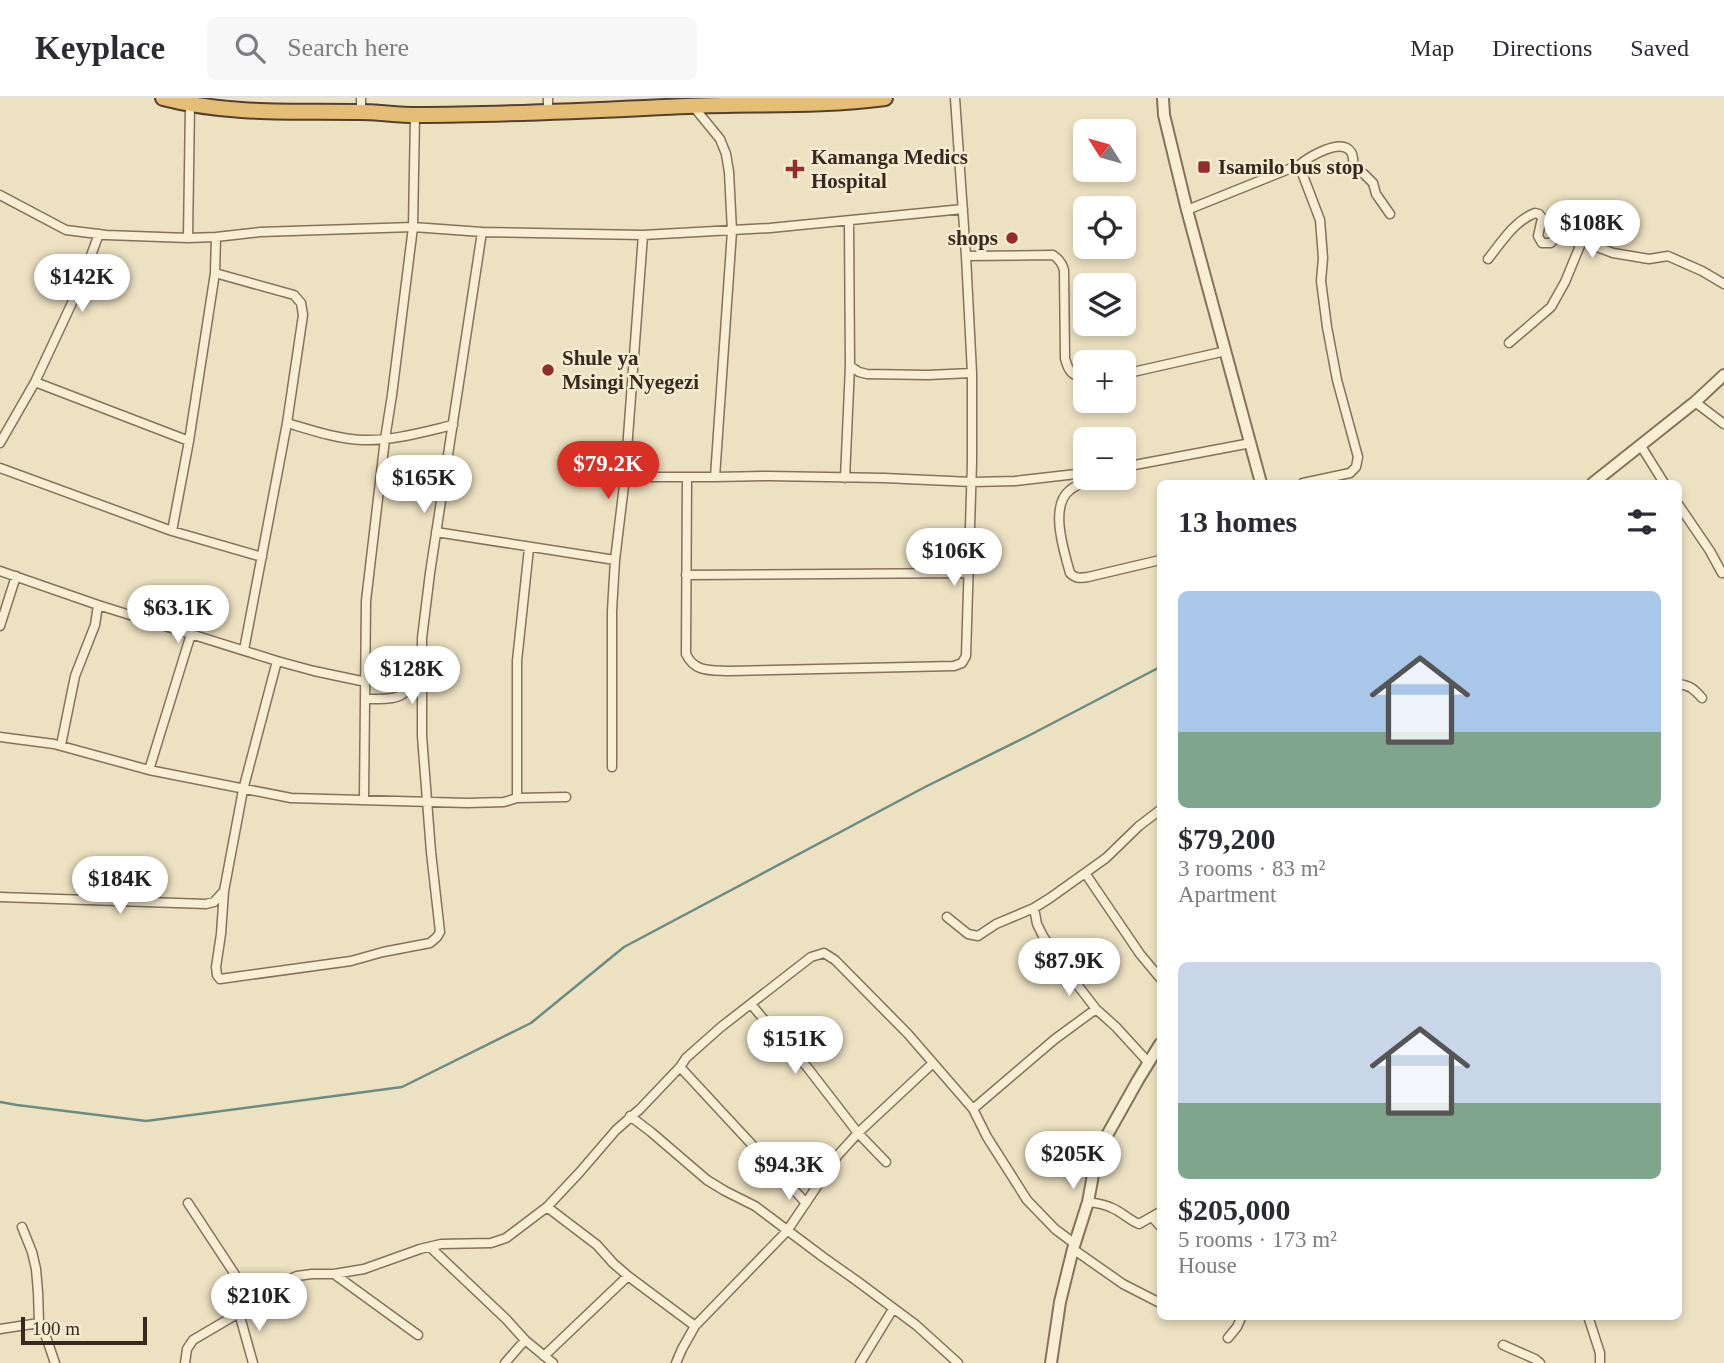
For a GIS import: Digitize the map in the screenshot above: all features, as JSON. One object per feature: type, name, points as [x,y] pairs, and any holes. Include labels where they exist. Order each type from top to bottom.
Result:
[{"type":"highway","points":[[163,98],[190,105],[255,112],[361,105],[415,115],[548,105],[693,106],[885,98]]},
{"type":"street","points":[[687,477],[686,654],[694,666],[701,670],[730,671],[962,663],[966,656],[972,482],[972,373],[956,98]]},
{"type":"street","points":[[1163,98],[1164,114],[1186,210],[1260,480]]},
{"type":"street","points":[[188,237],[190,105]]},
{"type":"street","points":[[693,106],[720,139],[729,172],[732,231],[715,477]]},
{"type":"street","points":[[364,799],[366,601],[413,227],[415,115]]},
{"type":"street","points":[[1186,210],[1340,146],[1348,148],[1353,154],[1354,169],[1373,183],[1376,194],[1390,214]]},
{"type":"street","points":[[1299,164],[1320,220],[1323,258],[1321,281],[1327,327],[1337,380],[1359,457],[1356,467],[1350,473],[1317,480]]},
{"type":"street","points":[[0,195],[66,230],[99,234],[188,237],[413,227],[482,232],[643,235],[849,222],[963,209]]},
{"type":"street","points":[[1488,260],[1515,227],[1532,213],[1539,214],[1542,218],[1538,236],[1542,243],[1551,243],[1568,225],[1576,226],[1592,244],[1614,253],[1649,259],[1668,257],[1702,271],[1724,284]]},
{"type":"street","points":[[845,478],[850,366],[849,222]]},
{"type":"street","points":[[277,661],[243,790],[224,891],[216,967],[220,979],[332,965],[393,949],[430,943],[440,932],[422,736],[422,638],[482,232]]},
{"type":"street","points":[[0,443],[35,382],[78,290],[99,234]]},
{"type":"street","points":[[612,767],[612,611],[643,235]]},
{"type":"street","points":[[1509,343],[1551,307],[1584,236]]},
{"type":"street","points":[[172,531],[189,442],[215,273],[216,237]]},
{"type":"street","points":[[966,256],[1052,255],[1059,259],[1064,270],[1065,358],[1073,375]]},
{"type":"street","points":[[215,273],[294,295],[301,303],[303,315],[287,423],[244,650]]},
{"type":"street","points":[[1136,371],[1226,351]]},
{"type":"street","points":[[850,366],[867,374],[972,373]]},
{"type":"street","points":[[1596,480],[1695,402],[1724,375]]},
{"type":"street","points":[[35,382],[189,442]]},
{"type":"street","points":[[1695,402],[1724,424]]},
{"type":"street","points":[[287,423],[359,440],[385,439],[453,425]]},
{"type":"street","points":[[1136,465],[1251,443]]},
{"type":"street","points":[[1641,446],[1661,480]]},
{"type":"street","points":[[0,468],[172,531],[262,557]]},
{"type":"street","points":[[625,477],[768,476],[972,482],[1015,481],[1073,474]]},
{"type":"street","points":[[1073,487],[1063,497],[1059,523],[1070,573],[1074,577],[1088,577],[1157,562]]},
{"type":"street","points":[[1682,510],[1722,573]]},
{"type":"street","points":[[436,532],[615,560]]},
{"type":"street","points":[[517,798],[517,661],[529,548]]},
{"type":"street","points":[[0,571],[277,661],[366,682]]},
{"type":"street","points":[[686,575],[968,573]]},
{"type":"street","points":[[0,626],[16,576]]},
{"type":"street","points":[[61,745],[75,676],[94,625],[98,605]]},
{"type":"street","points":[[149,770],[191,634]]},
{"type":"street","points":[[365,699],[392,699],[403,695],[412,685],[421,660]]},
{"type":"street","points":[[1682,685],[1695,690],[1702,698]]},
{"type":"street","points":[[0,737],[61,745],[149,770],[291,798],[504,802],[517,798],[566,797]]},
{"type":"street","points":[[947,917],[968,934],[978,936],[996,924],[1034,908],[1085,873],[1157,812]]},
{"type":"street","points":[[1085,873],[1157,974]]},
{"type":"street","points":[[0,897],[206,904],[214,902],[224,891]]},
{"type":"street","points":[[1034,908],[1043,936],[1069,974],[1096,1009],[1148,1062]]},
{"type":"street","points":[[185,1363],[187,1349],[192,1340],[297,1276],[364,1269],[441,1244],[491,1242],[506,1238],[547,1207],[695,1050],[811,957],[824,953],[835,960],[874,999],[973,1109],[987,1137],[1027,1200],[1074,1247],[1124,1284],[1157,1301]]},
{"type":"street","points":[[751,1004],[807,1067],[858,1133],[886,1162]]},
{"type":"street","points":[[973,1109],[1055,1039],[1096,1009]]},
{"type":"street","points":[[1051,1363],[1060,1302],[1088,1202],[1097,1153],[1157,1048]]},
{"type":"street","points":[[676,1363],[695,1326],[787,1231],[838,1155],[933,1063]]},
{"type":"street","points":[[680,1067],[806,1203]]},
{"type":"street","points":[[630,1116],[707,1180],[755,1206],[916,1325],[958,1363]]},
{"type":"street","points":[[1088,1202],[1112,1207],[1139,1224],[1157,1215]]},
{"type":"street","points":[[188,1203],[251,1304]]},
{"type":"street","points":[[547,1207],[597,1245],[628,1276],[695,1326]]},
{"type":"street","points":[[22,1227],[36,1269],[39,1323],[55,1363]]},
{"type":"street","points":[[430,1247],[525,1340],[553,1363]]},
{"type":"street","points":[[334,1274],[418,1335]]},
{"type":"street","points":[[544,1356],[628,1276]]},
{"type":"street","points":[[860,1363],[893,1308]]},
{"type":"street","points":[[239,1313],[253,1363]]},
{"type":"street","points":[[1228,1338],[1240,1320]]},
{"type":"street","points":[[1589,1320],[1600,1353],[1600,1363]]},
{"type":"street","points":[[0,1329],[39,1323]]},
{"type":"street","points":[[505,1363],[525,1340]]},
{"type":"street","points":[[1503,1345],[1540,1363]]},
{"type":"waterway","points":[[0,1102],[146,1121],[402,1087],[531,1023],[624,947],[925,787],[1157,669]]},
{"type":"place","name":"Isamilo bus stop","points":[[1204,167]]},
{"type":"place","name":"Kamanga Medics Hospital","points":[[795,169]]},
{"type":"place","name":"shops","points":[[1012,238]]},
{"type":"place","name":"Shule ya Msingi Nyegezi","points":[[548,370]]}]
